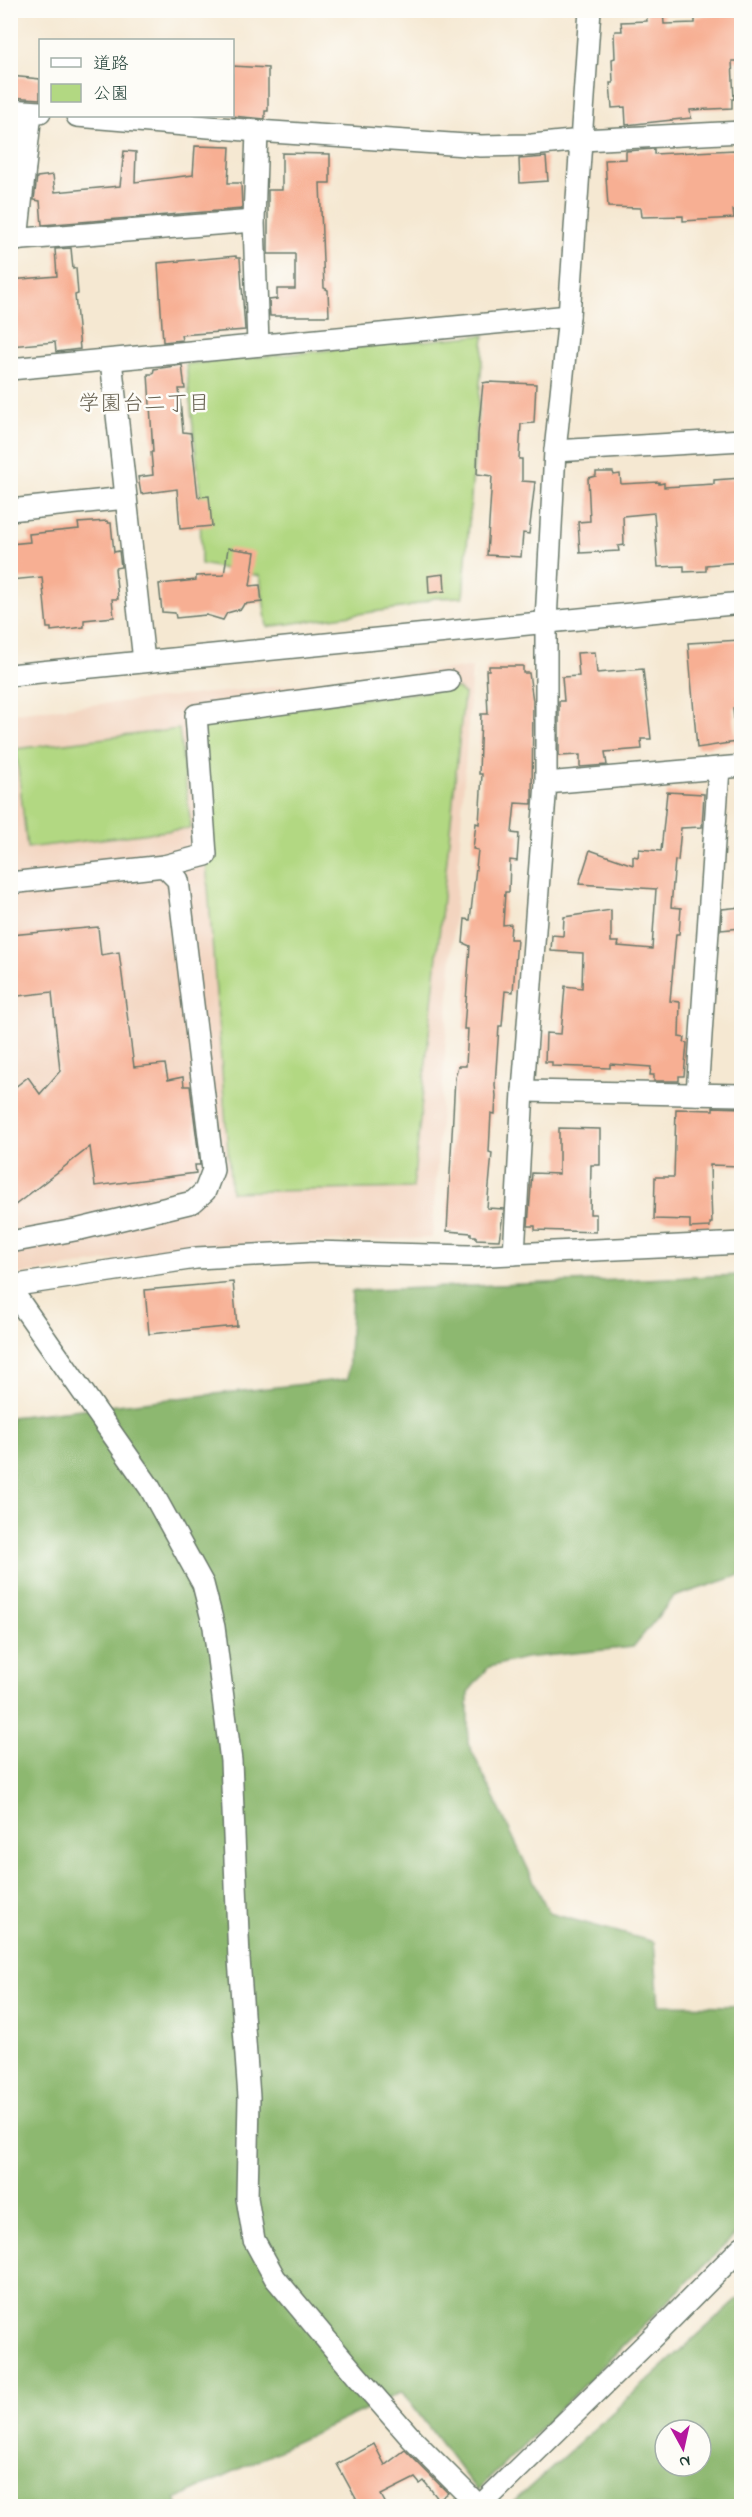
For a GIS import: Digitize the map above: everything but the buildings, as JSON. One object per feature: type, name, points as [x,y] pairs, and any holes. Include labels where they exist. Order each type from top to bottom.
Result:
[{"type":"street","points":[[514,1254],[523,1091],[546,783],[546,621],[555,450],[569,316],[590,10]]},
{"type":"street","points":[[27,111],[14,240],[254,221]]},
{"type":"street","points":[[89,117],[481,146],[741,132]]},
{"type":"street","points":[[257,131],[254,221],[258,345]]},
{"type":"street","points":[[10,369],[569,316]]},
{"type":"street","points":[[111,360],[144,661]]},
{"type":"street","points":[[555,450],[741,440]]},
{"type":"street","points":[[10,510],[126,498]]},
{"type":"street","points":[[10,675],[741,603]]},
{"type":"street","points":[[10,883],[164,866],[206,855],[196,715],[449,681]]},
{"type":"street","points":[[546,783],[741,766]]},
{"type":"street","points":[[697,1094],[718,768]]},
{"type":"street","points":[[10,1242],[155,1212],[193,1202],[205,1191],[213,1170],[178,880],[164,866]]},
{"type":"street","points":[[523,1091],[741,1095]]},
{"type":"street","points":[[741,1243],[469,1256],[312,1252],[196,1258],[10,1287],[150,1488],[203,1584],[211,1616],[231,1761],[239,1959],[249,2097],[247,2198],[254,2240],[275,2278],[412,2439],[480,2506],[662,2329],[741,2247]]},
{"type":"shaded area","points":[[472,667],[432,1238],[201,1246],[11,1276],[11,713]]},
{"type":"green space","points":[[484,335],[463,597],[434,598],[408,607],[267,627],[260,576],[201,564],[200,490],[186,364]]},
{"type":"green space","points":[[457,688],[464,694],[413,1188],[231,1192],[196,727],[333,702]]},
{"type":"green space","points":[[179,729],[191,828],[27,848],[16,749]]},
{"type":"green space","points":[[741,1275],[741,1575],[674,1597],[633,1647],[525,1658],[489,1667],[468,1692],[468,1743],[549,1913],[654,1942],[659,2005],[741,2006],[741,2229],[477,2491],[402,2392],[175,2499],[179,2506],[11,2506],[11,1417],[348,1379],[352,1291]]},
{"type":"green space","points":[[741,2296],[741,2506],[509,2506]]},
{"type":"district","name":"学園台二丁目","points":[[144,405]]}]
